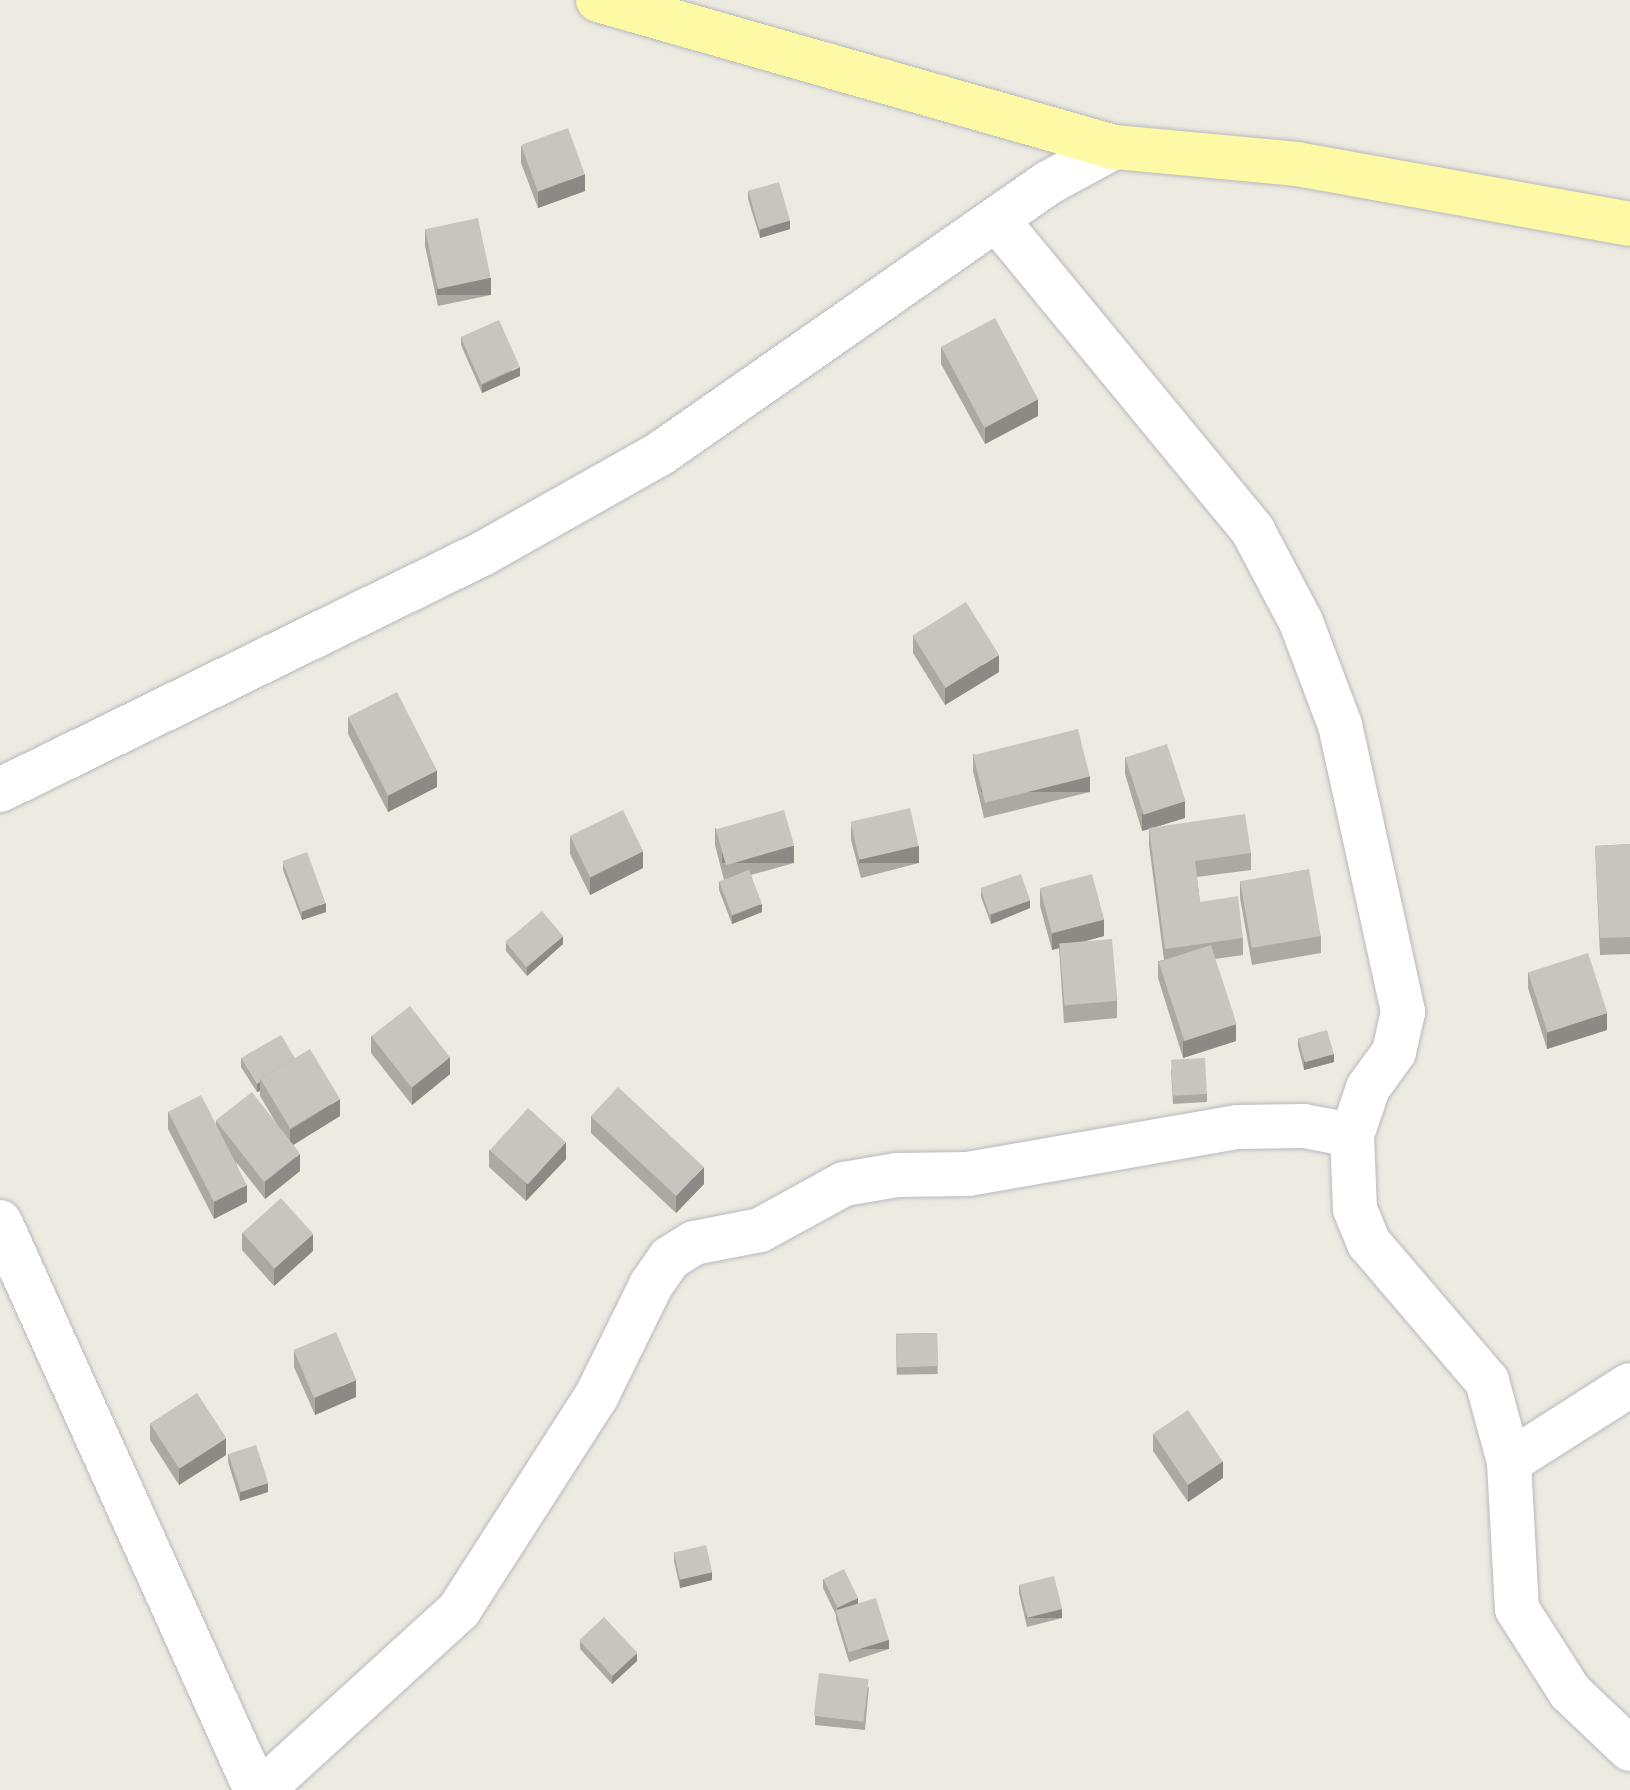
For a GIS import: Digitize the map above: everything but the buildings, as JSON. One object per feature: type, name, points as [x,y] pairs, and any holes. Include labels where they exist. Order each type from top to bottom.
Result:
[{"type":"main road","points":[[598,0],[1114,147],[1297,164],[1630,224]]},
{"type":"street","points":[[0,790],[482,554],[647,461],[997,220],[1114,147]]},
{"type":"street","points":[[997,220],[1253,531],[1306,637],[1340,725],[1403,1012],[1394,1052],[1368,1088],[1352,1135],[1355,1209],[1369,1243],[1487,1381],[1509,1462],[1517,1609],[1570,1692],[1630,1749]]},
{"type":"street","points":[[262,1790],[459,1610],[596,1397],[651,1285],[670,1258],[694,1243],[760,1230],[844,1184],[897,1175],[968,1174],[1238,1127],[1304,1126],[1352,1135]]},
{"type":"street","points":[[0,1222],[256,1790]]},
{"type":"street","points":[[1509,1462],[1630,1385]]}]
